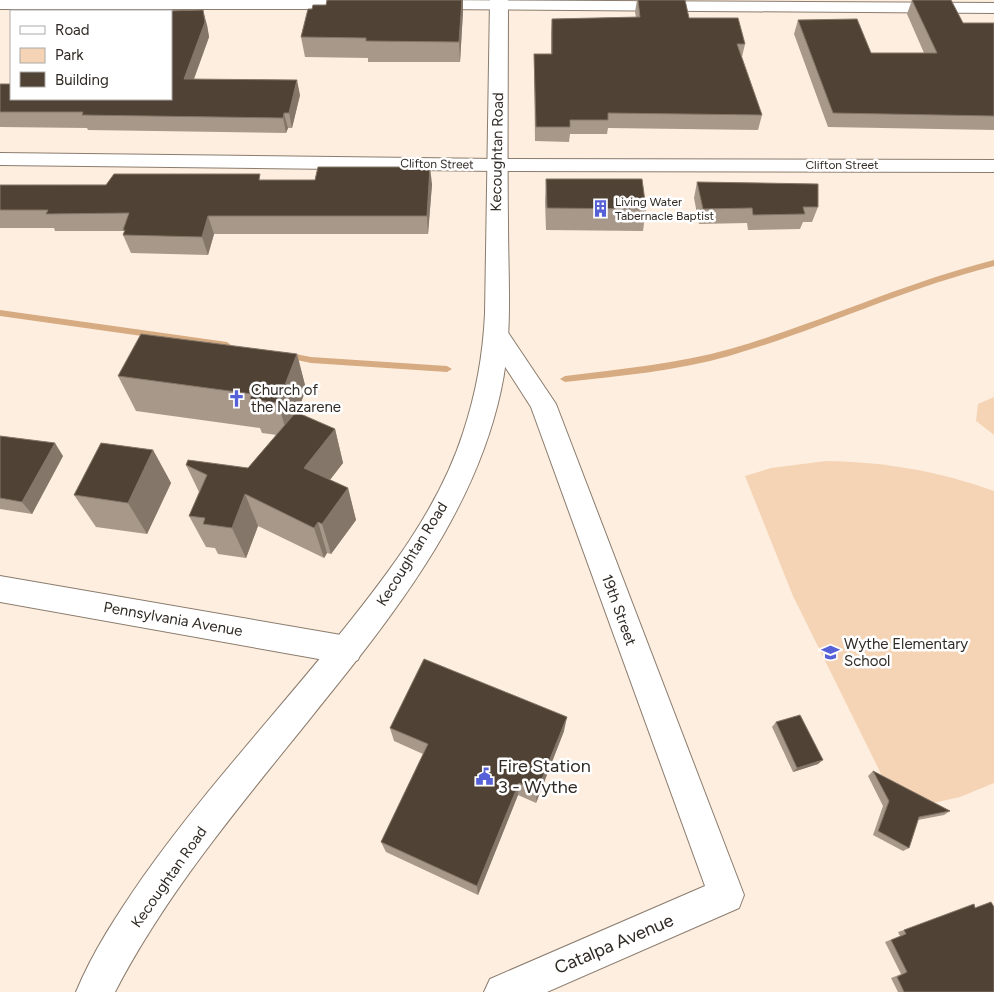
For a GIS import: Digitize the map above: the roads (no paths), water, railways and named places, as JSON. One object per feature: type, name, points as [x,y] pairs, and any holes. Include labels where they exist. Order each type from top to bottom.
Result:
[{"type":"street","points":[[410,4],[499,2],[994,8]]},
{"type":"street","name":"Kecoughtan Road","points":[[95,992],[157,889],[229,793],[346,650],[400,579],[438,518],[468,455],[488,391],[496,334],[499,2]]},
{"type":"street","points":[[0,4],[380,4]]},
{"type":"street","name":"Clifton Street","points":[[0,159],[497,165],[994,166]]},
{"type":"street","name":"19th Street","points":[[496,334],[543,404],[726,895]]},
{"type":"street","name":"Pennsylvania Avenue","points":[[0,589],[346,650]]},
{"type":"street","name":"Catalpa Avenue","points":[[502,992],[726,895]]},
{"type":"waterway","points":[[565,379],[659,367],[728,353],[781,336],[932,280],[994,263]]},
{"type":"waterway","points":[[0,313],[227,345]]},
{"type":"waterway","points":[[285,355],[311,360],[447,369]]},
{"type":"place","name":"Living Water Tabernacle Baptist","points":[[601,209]]},
{"type":"place","name":"Church of the Nazarene","points":[[237,399]]},
{"type":"place","name":"Wythe Elementary School","points":[[830,653]]},
{"type":"place","name":"Fire Station 3 - Wythe","points":[[484,776]]}]
